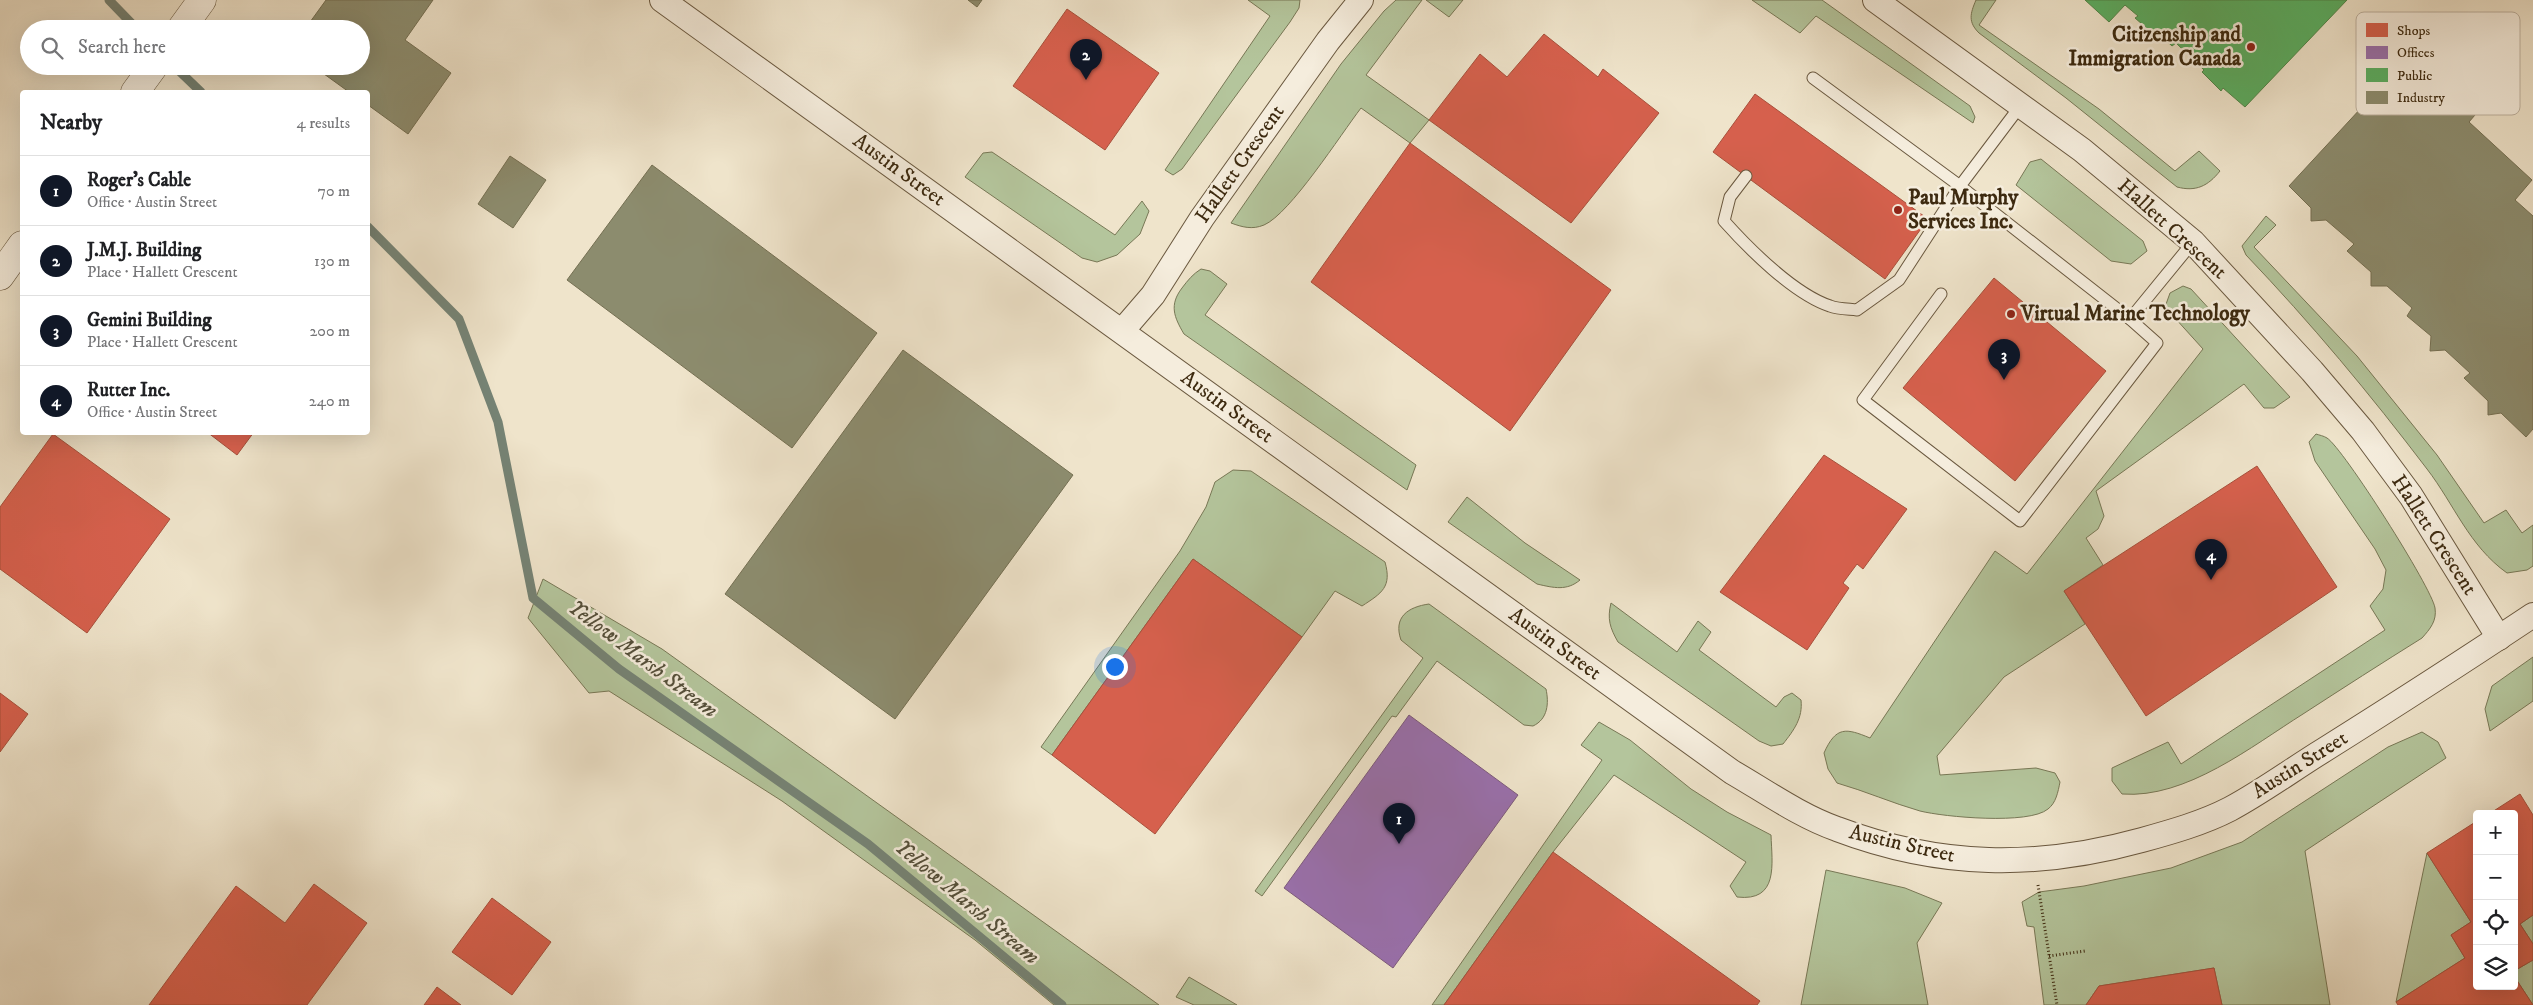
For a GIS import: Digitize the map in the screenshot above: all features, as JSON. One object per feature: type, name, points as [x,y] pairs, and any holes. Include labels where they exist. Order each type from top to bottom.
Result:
[{"type":"street","points":[[187,20],[202,0]]},
{"type":"street","name":"Austin Street","points":[[662,0],[1732,772],[1779,800],[1836,829],[1891,845],[1942,856],[1993,862],[2035,860],[2100,852],[2167,833],[2229,810],[2533,615]]},
{"type":"street","name":"Hallett Crescent","points":[[1122,331],[1153,295],[1213,202],[1328,41],[1361,0]]},
{"type":"street","name":"Hallett Crescent","points":[[1875,0],[2082,150],[2193,242],[2312,371],[2363,431],[2411,496],[2499,638]]},
{"type":"street","points":[[0,276],[20,248]]},
{"type":"lane","points":[[1813,78],[1960,186],[2130,318],[2158,343],[2020,521],[1863,400],[1941,294]]},
{"type":"lane","points":[[1746,176],[1730,197],[1724,222],[1756,256],[1804,292],[1830,306],[1857,310],[1899,280],[1960,186],[2021,104]]},
{"type":"lane","points":[[2130,318],[2193,242]]},
{"type":"path","points":[[2035,860],[2057,1005]]},
{"type":"path","points":[[2049,956],[2085,951]]},
{"type":"green space","points":[[1248,0],[1300,0],[1299,8],[1290,22],[1182,169],[1173,175],[1165,170],[1270,16]]},
{"type":"green space","points":[[1396,0],[1422,0],[1366,75],[1429,120],[1410,143],[1361,108],[1301,190],[1275,218],[1264,225],[1251,228],[1231,223],[1341,64],[1384,11]]},
{"type":"green space","points":[[1426,0],[1463,0],[1449,17]]},
{"type":"green space","points":[[1752,0],[1822,0],[1970,106],[1975,117],[1973,123],[1816,16],[1800,33]]},
{"type":"green space","points":[[1976,0],[1996,0],[1979,25],[2099,109],[2175,171],[2199,151],[2220,171],[2211,181],[2196,188],[2177,187],[2066,98],[1979,33],[1975,29],[1971,18]]},
{"type":"green space","points":[[992,152],[1115,235],[1142,201],[1149,211],[1140,234],[1117,255],[1097,262],[1082,258],[965,177],[983,153]]},
{"type":"green space","points":[[2041,159],[2143,241],[2147,251],[2131,264],[2111,261],[2016,185],[2030,162]]},
{"type":"green space","points":[[2266,216],[2276,225],[2254,247],[2357,356],[2437,455],[2484,523],[2506,510],[2522,533],[2533,525],[2533,566],[2527,570],[2507,573],[2482,550],[2437,482],[2384,413],[2340,359],[2246,255],[2242,246]]},
{"type":"green space","points":[[1201,269],[1210,271],[1227,284],[1205,315],[1416,465],[1407,490],[1184,334],[1174,311],[1175,300],[1186,282]]},
{"type":"green space","points":[[2183,286],[2191,289],[2290,397],[2274,408],[2264,408],[2244,384],[2096,491],[2104,516],[2098,529],[2086,538],[2103,565],[2064,591],[2085,624],[2004,677],[1937,756],[1940,775],[2036,768],[2055,773],[2060,782],[2053,804],[2038,814],[2023,817],[1966,817],[1920,811],[1837,783],[1828,769],[1824,753],[1833,738],[1842,732],[1848,731],[1870,738],[1995,551],[2027,574],[2203,349],[2165,307],[2170,293]]},
{"type":"green space","points":[[2316,434],[2327,438],[2336,447],[2404,548],[2430,595],[2435,608],[2435,617],[2432,624],[2422,638],[2217,768],[2170,788],[2146,793],[2122,794],[2112,781],[2112,768],[2168,742],[2181,764],[2385,630],[2370,606],[2383,589],[2386,570],[2375,549],[2315,461],[2309,442]]},
{"type":"green space","points":[[1233,470],[1251,471],[1385,562],[1387,578],[1384,588],[1362,606],[1335,591],[1302,637],[1193,559],[1052,755],[1041,747],[1180,551],[1206,507],[1215,482]]},
{"type":"green space","points":[[1467,497],[1525,543],[1580,580],[1565,587],[1537,584],[1448,522]]},
{"type":"green space","points":[[543,579],[662,649],[1159,1005],[1054,1005],[975,940],[782,801],[609,691],[589,693],[528,618]]},
{"type":"green space","points":[[1611,603],[1677,652],[1698,621],[1711,632],[1699,650],[1776,707],[1784,697],[1792,693],[1801,700],[1799,718],[1794,729],[1783,744],[1771,746],[1759,741],[1618,642],[1610,623]]},
{"type":"green space","points":[[1429,604],[1546,689],[1547,705],[1542,719],[1533,726],[1524,725],[1437,661],[1396,717],[1392,716],[1262,896],[1255,891],[1423,658],[1401,640],[1399,625],[1404,614],[1421,605]]},
{"type":"green space","points":[[2533,657],[2533,701],[2490,731],[2485,709],[2492,686]]},
{"type":"green space","points":[[1599,722],[1630,740],[1691,789],[1727,812],[1771,835],[1772,869],[1766,887],[1760,894],[1751,897],[1737,897],[1730,886],[1746,862],[1614,775],[1553,852],[1444,1005],[1432,1005],[1602,760],[1581,745]]},
{"type":"green space","points":[[2422,732],[2438,742],[2446,758],[2305,851],[2330,1005],[2222,1005],[2214,968],[2099,986],[2086,1005],[2044,1005],[2034,927],[2027,926],[2022,902],[2039,892],[2084,886],[2171,868],[2242,842],[2388,747]]},
{"type":"green space","points":[[2427,853],[2471,922],[2451,935],[2465,958],[2396,1002]]},
{"type":"green space","points":[[1826,870],[1905,888],[1942,903],[1917,943],[1928,1005],[1801,1005]]},
{"type":"green space","points":[[2533,915],[2533,944],[2520,924]]},
{"type":"green space","points":[[2533,960],[2533,1005],[2518,982],[2518,969]]},
{"type":"green space","points":[[1189,977],[1237,1005],[1194,1005],[1176,997]]},
{"type":"building: Shops","points":[[1067,9],[1159,73],[1105,150],[1013,86]]},
{"type":"building: Shops","points":[[1544,34],[1598,77],[1603,69],[1659,113],[1571,223],[1429,120],[1480,54],[1507,77]]},
{"type":"building: Shops","points":[[1755,94],[1928,219],[1885,279],[1713,152]]},
{"type":"building: Shops","points":[[1410,143],[1611,290],[1510,431],[1311,282]]},
{"type":"building: Shops","points":[[1994,278],[2106,371],[2015,481],[1903,388]]},
{"type":"building: Shops","points":[[52,435],[54,435],[170,519],[87,633],[0,569],[0,507]]},
{"type":"building: Shops","points":[[211,435],[252,435],[237,455]]},
{"type":"building: Shops","points":[[1824,455],[1907,509],[1863,569],[1857,564],[1843,583],[1849,588],[1807,650],[1720,592]]},
{"type":"building: Shops","points":[[2257,466],[2337,587],[2146,716],[2064,591]]},
{"type":"building: Shops","points":[[1193,559],[1302,637],[1155,834],[1052,755]]},
{"type":"building: Shops","points":[[0,693],[28,714],[0,752]]},
{"type":"building: Shops","points":[[2520,794],[2533,815],[2533,915],[2520,924],[2533,944],[2533,960],[2518,969],[2518,810],[2495,810]]},
{"type":"building: Shops","points":[[2473,824],[2473,990],[2518,990],[2518,982],[2533,1005],[2398,1005],[2396,1002],[2465,958],[2451,935],[2471,922],[2427,853]]},
{"type":"building: Shops","points":[[1553,852],[1760,1001],[1757,1005],[1444,1005]]},
{"type":"building: Shops","points":[[314,884],[367,923],[307,1005],[149,1005],[236,886],[285,923]]},
{"type":"building: Shops","points":[[492,898],[551,942],[512,995],[452,952]]},
{"type":"building: Shops","points":[[2214,968],[2222,1005],[2086,1005],[2099,986]]},
{"type":"building: Shops","points":[[437,987],[461,1005],[424,1005]]},
{"type":"building: Offices","points":[[1409,715],[1518,795],[1393,968],[1284,888]]},
{"type":"building: Public","points":[[2085,0],[2347,0],[2245,107],[2223,88],[2221,91],[2202,72],[2204,70],[2176,43],[2172,46],[2159,34],[2157,37],[2135,18],[2138,16],[2125,5],[2109,22]]},
{"type":"building: Industry","points":[[326,0],[433,0],[405,40],[451,73],[408,134],[370,106],[370,90],[346,90],[325,75],[370,75],[370,20],[312,20]]},
{"type":"building: Industry","points":[[968,0],[982,0],[977,7]]},
{"type":"building: Industry","points":[[2356,114],[2475,115],[2469,122],[2532,180],[2515,200],[2533,216],[2533,429],[2526,437],[2501,413],[2488,415],[2488,401],[2464,378],[2470,373],[2445,350],[2430,351],[2431,336],[2407,316],[2412,308],[2387,286],[2371,286],[2371,272],[2347,251],[2354,244],[2326,220],[2311,221],[2311,208],[2289,186]]},
{"type":"building: Industry","points":[[510,156],[546,180],[513,228],[478,204]]},
{"type":"building: Industry","points":[[652,165],[877,333],[792,448],[567,280]]},
{"type":"building: Industry","points":[[903,350],[1073,475],[895,719],[725,594]]},
{"type":"waterway","name":"Yellow Marsh Stream","points":[[109,0],[128,20]]},
{"type":"waterway","name":"Yellow Marsh Stream","points":[[183,75],[199,90]]},
{"type":"waterway","name":"Yellow Marsh Stream","points":[[370,229],[459,319],[498,422],[533,598],[619,669],[868,844],[1062,1005]]},
{"type":"place","name":"Citizenship and Immigration Canada","points":[[2251,47]]},
{"type":"place","name":"J.M.J. Building","points":[[1086,80]]},
{"type":"place","name":"Paul Murphy Services Inc.","points":[[1898,210]]},
{"type":"place","name":"Virtual Marine Technology","points":[[2011,314]]},
{"type":"place","name":"Gemini Building","points":[[2004,380]]},
{"type":"place","name":"Rutter Inc.","points":[[2211,580]]},
{"type":"place","name":"Roger's Cable","points":[[1399,844]]}]
